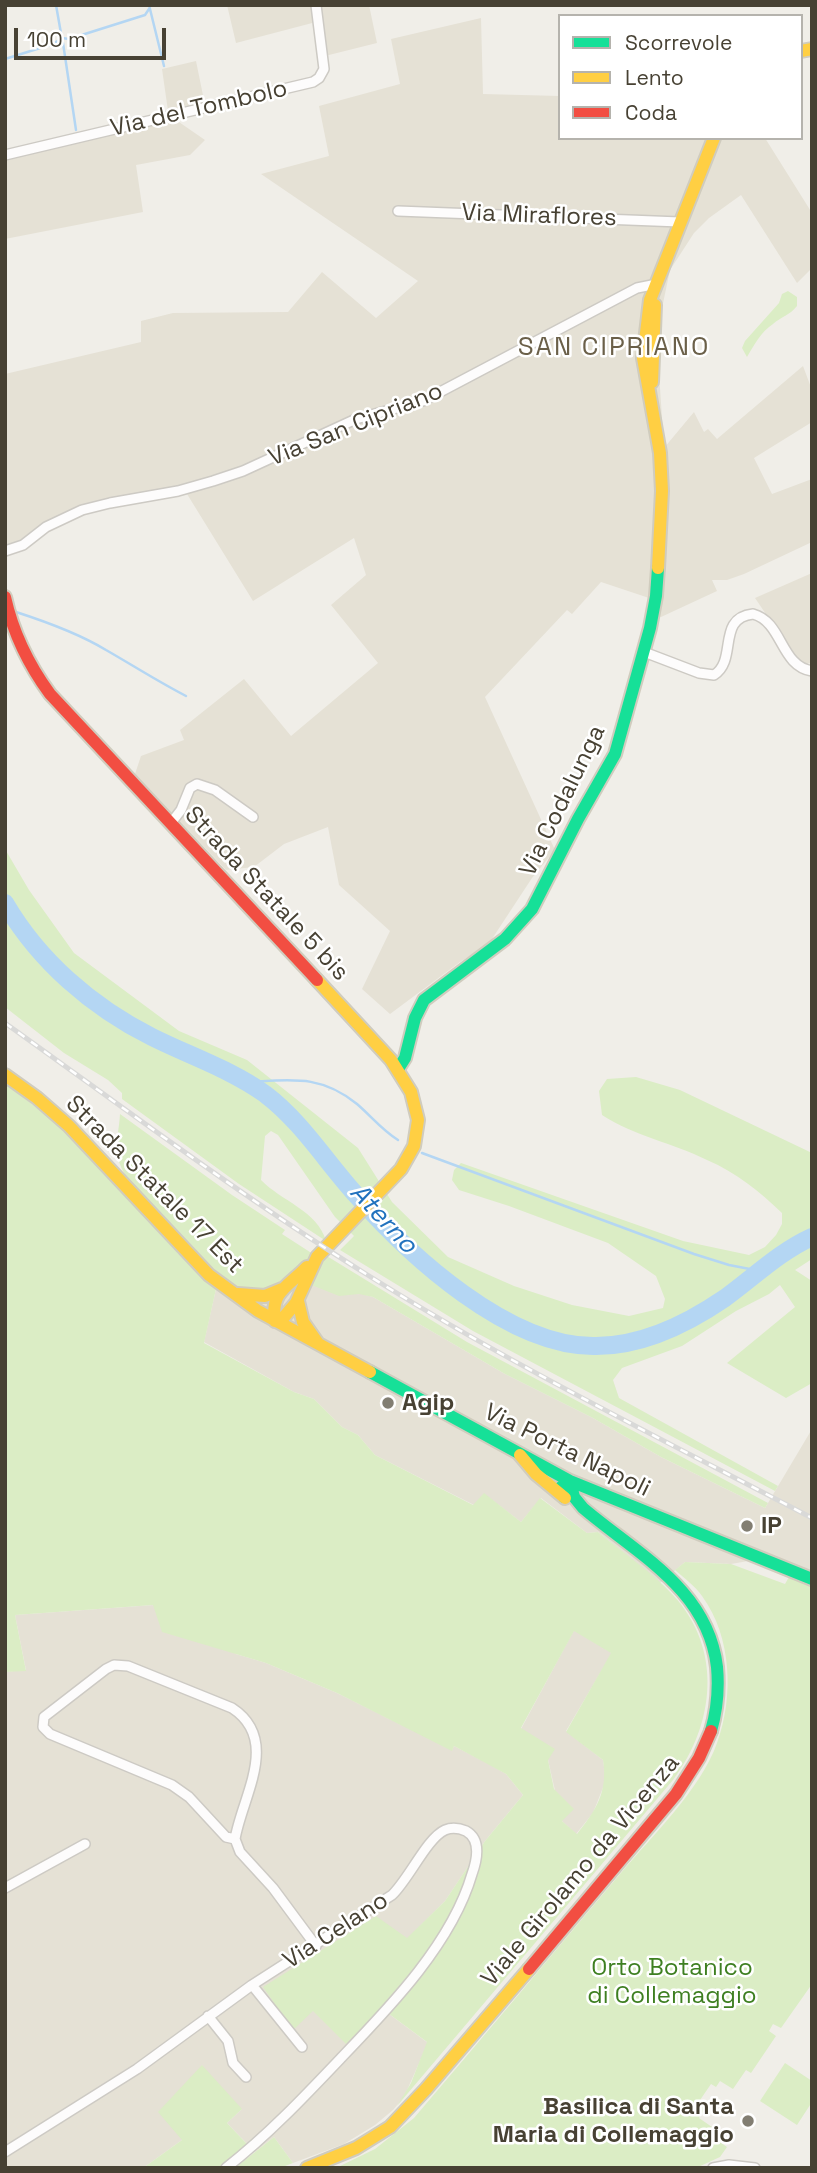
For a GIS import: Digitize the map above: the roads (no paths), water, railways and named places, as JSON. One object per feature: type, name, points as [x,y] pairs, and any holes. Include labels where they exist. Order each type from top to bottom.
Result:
[{"type":"main road","name":"Via Codalunga","points":[[398,1069],[405,1058],[417,1011],[425,1000],[505,939],[532,909],[615,754],[644,652],[656,596],[662,508],[661,465],[653,415],[652,385],[657,284],[713,140]]},
{"type":"main road","name":"Strada Statale 5 bis","points":[[5,597],[21,652],[40,682],[398,1069],[407,1082],[415,1104],[417,1129],[412,1153],[390,1184],[323,1247],[273,1302],[275,1321],[291,1314],[314,1262],[349,1223]]},
{"type":"main road","name":"Strada Statale 17 Est","points":[[5,1075],[69,1126],[184,1251],[231,1292],[275,1321]]},
{"type":"main road","points":[[231,1292],[265,1296],[284,1289]]},
{"type":"main road","points":[[298,1300],[301,1319],[318,1344]]},
{"type":"main road","name":"Via Porta Napoli","points":[[275,1321],[570,1481],[812,1579]]},
{"type":"main road","name":"Viale Girolamo da Vicenza","points":[[307,2168],[361,2146],[380,2135],[400,2118],[689,1775],[703,1752],[713,1723],[718,1689],[712,1644],[690,1599],[674,1581],[536,1475],[520,1455]]},
{"type":"main road","points":[[570,1481],[561,1487],[570,1499],[578,1492],[589,1489]]},
{"type":"street","name":"Via del Tombolo","points":[[5,155],[313,82],[319,78],[324,68],[316,5]]},
{"type":"street","name":"Via Miraflores","points":[[398,211],[680,222]]},
{"type":"street","name":"Via San Cipriano","points":[[5,551],[23,545],[46,527],[82,510],[178,491],[213,481],[243,471],[356,419],[423,401],[637,288],[657,284]]},
{"type":"street","points":[[644,652],[699,673],[714,675],[724,664],[733,625],[743,616],[753,614],[769,624],[794,664],[801,669],[812,671]]},
{"type":"street","points":[[171,823],[181,810],[190,788],[197,784],[215,790],[253,817]]},
{"type":"street","points":[[235,1839],[226,1837],[179,1789],[50,1734],[43,1727],[44,1717],[114,1665],[128,1667],[232,1708],[246,1719],[252,1729],[258,1754],[235,1839],[240,1852],[273,1888],[316,1946]]},
{"type":"street","name":"Via Celano","points":[[5,2152],[137,2069],[253,1985],[392,1895],[406,1881],[442,1831],[459,1829],[472,1837],[477,1848],[477,1857],[466,1891],[444,1931],[407,1987],[280,2122],[226,2168]]},
{"type":"street","points":[[5,1888],[85,1844]]},
{"type":"street","points":[[253,1985],[302,2047]]},
{"type":"street","points":[[208,2016],[226,2038],[233,2063],[246,2077]]},
{"type":"street","points":[[713,2168],[729,2165],[755,2168]]},
{"type":"waterway","points":[[56,5],[62,39]]},
{"type":"waterway","points":[[149,5],[164,66]]},
{"type":"waterway","points":[[5,59],[53,44],[62,38],[69,39],[145,15],[149,9]]},
{"type":"waterway","points":[[63,43],[76,130]]},
{"type":"waterway","points":[[16,612],[84,638],[186,696]]},
{"type":"waterway","name":"Aterno","points":[[5,903],[34,944],[88,997],[130,1025],[224,1070],[265,1094],[291,1117],[357,1196],[404,1245],[463,1294],[528,1331],[561,1342],[593,1346],[628,1343],[645,1338],[679,1325],[710,1308],[778,1257],[812,1237]]},
{"type":"waterway","points":[[247,1082],[278,1080],[318,1083],[343,1094],[398,1140]]},
{"type":"waterway","points":[[422,1153],[694,1254],[760,1271]]},
{"type":"railway","points":[[5,1023],[228,1183],[366,1274],[530,1370],[812,1518]]},
{"type":"place","name":"Agip","points":[[388,1403]]},
{"type":"place","name":"IP","points":[[747,1526]]},
{"type":"place","name":"Basilica di Santa Maria di Collemaggio","points":[[748,2121]]},
{"type":"district","name":"SAN CIPRIANO","points":[[614,348]]},
{"type":"park label","name":"Orto Botanico di Collemaggio","points":[[672,1982]]}]
